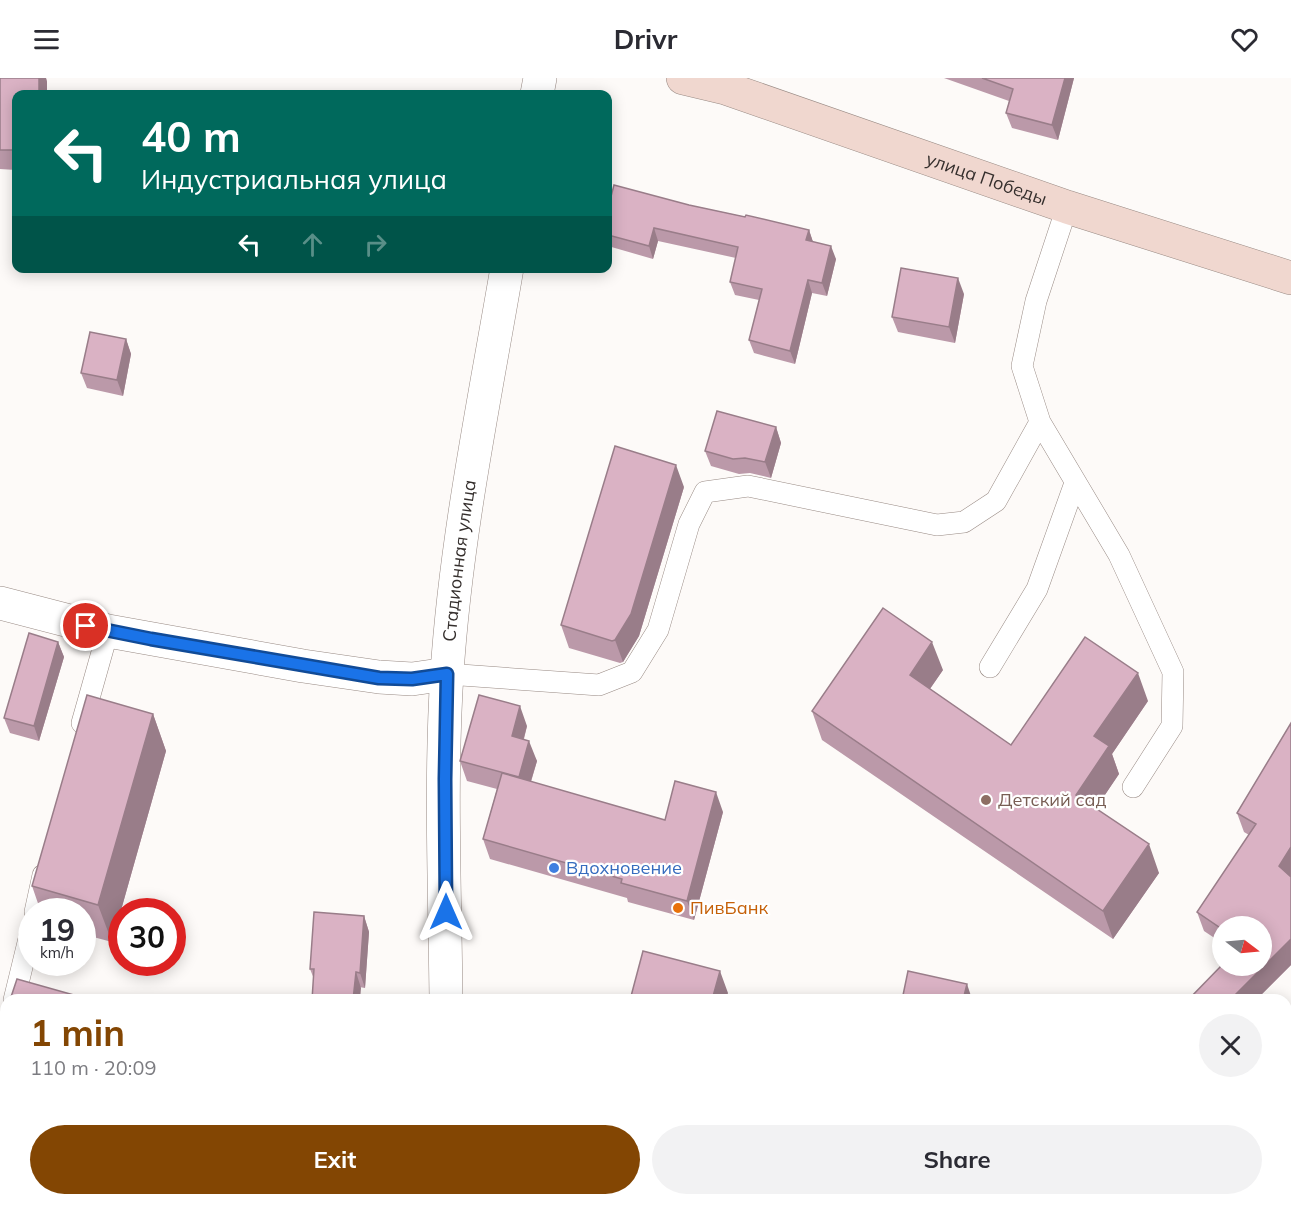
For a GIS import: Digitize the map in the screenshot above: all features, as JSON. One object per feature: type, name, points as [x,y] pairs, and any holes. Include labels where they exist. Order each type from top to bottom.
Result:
[{"type":"street","name":"улица Победы","points":[[683,78],[724,88],[1067,207],[1291,278]]},
{"type":"street","name":"Стадионная улица","points":[[446,994],[447,674],[458,562],[506,273]]},
{"type":"street","points":[[0,603],[108,631],[379,678],[412,679],[447,674]]},
{"type":"lane","points":[[1067,207],[1036,302],[1022,366],[1040,422],[1119,555],[1173,672],[1172,726],[1133,787]]},
{"type":"lane","points":[[447,674],[599,685],[632,672],[658,630],[689,524],[705,492],[748,486],[937,525],[964,522],[996,501],[1040,422]]},
{"type":"lane","points":[[990,667],[1037,589],[1075,483]]},
{"type":"lane","points":[[76,746],[108,631]]},
{"type":"lane","points":[[38,898],[48,857]]},
{"type":"lane","points":[[15,994],[20,976]]},
{"type":"building","points":[[0,78],[39,78],[39,90],[12,90],[12,150],[0,150]]},
{"type":"building","points":[[982,78],[1065,78],[1052,125],[1006,113],[1013,89]]},
{"type":"building","points":[[614,185],[689,205],[745,217],[746,215],[809,230],[806,240],[831,246],[822,283],[808,280],[790,351],[749,340],[762,289],[730,282],[738,247],[654,228],[649,246],[612,236]]},
{"type":"building","points":[[901,268],[958,278],[949,327],[892,317]]},
{"type":"building","points":[[90,332],[126,339],[117,380],[81,373]]},
{"type":"building","points":[[717,411],[776,427],[765,462],[745,458],[733,459],[705,451]]},
{"type":"building","points":[[615,446],[676,465],[631,614],[615,640],[612,641],[561,625]]},
{"type":"building","points":[[883,608],[932,642],[910,675],[1011,745],[1085,637],[1138,673],[1094,736],[1109,746],[1076,795],[1149,844],[1103,911],[812,711]]},
{"type":"building","points":[[29,633],[58,642],[34,726],[4,718]]},
{"type":"building","points":[[87,695],[153,714],[98,905],[96,898],[74,898],[32,886]]},
{"type":"building","points":[[479,695],[520,706],[512,736],[529,741],[519,777],[460,761]]},
{"type":"building","points":[[1291,723],[1291,847],[1279,866],[1291,877],[1291,939],[1272,958],[1272,916],[1212,916],[1212,922],[1197,912],[1256,824],[1237,813]]},
{"type":"building","points":[[502,773],[665,820],[675,781],[716,792],[687,901],[621,883],[622,879],[483,839]]},
{"type":"building","points":[[314,912],[364,916],[360,973],[356,972],[354,994],[312,994],[314,969],[310,969]]},
{"type":"building","points":[[643,951],[720,971],[714,994],[632,994]]},
{"type":"building","points":[[908,971],[967,984],[964,994],[903,994]]},
{"type":"building","points":[[1212,975],[1254,976],[1236,994],[1194,994]]},
{"type":"building","points":[[17,979],[70,994],[12,994]]},
{"type":"place","name":"Детский сад","points":[[986,800]]},
{"type":"place","name":"Вдохновение","points":[[554,868]]},
{"type":"place","name":"ПивБанк","points":[[678,908]]},
{"type":"route","points":[[86,626],[379,678],[412,679],[447,674],[446,912]]}]
